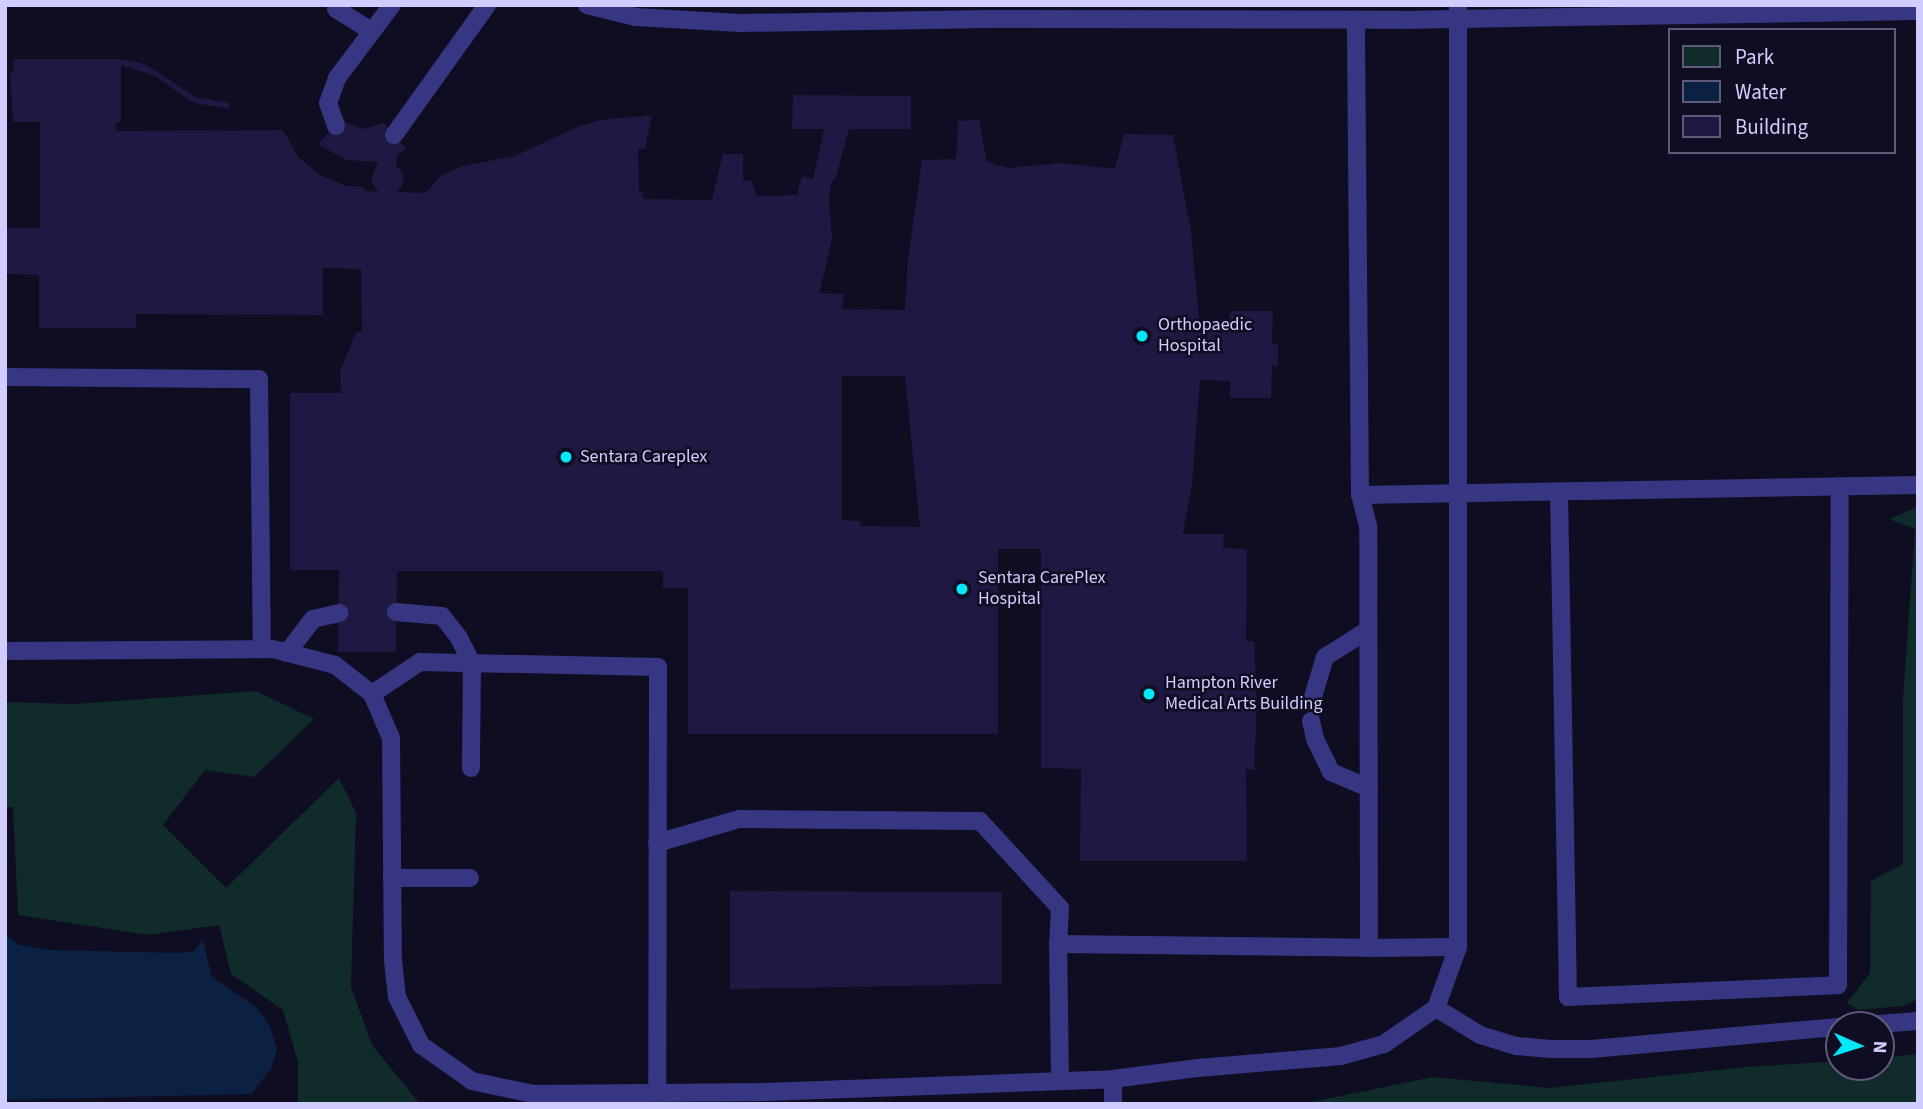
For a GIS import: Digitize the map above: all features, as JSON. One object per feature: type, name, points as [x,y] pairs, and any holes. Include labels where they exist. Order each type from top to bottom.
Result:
[{"type":"lane","points":[[335,126],[328,103],[337,78],[370,30],[392,5]]},
{"type":"lane","points":[[394,135],[486,5]]},
{"type":"lane","points":[[587,5],[636,17],[740,23],[990,19],[1356,20],[1458,12],[1918,12]]},
{"type":"lane","points":[[336,9],[370,30]]},
{"type":"lane","points":[[5,651],[262,649],[335,665],[372,694],[391,738],[393,960],[397,997],[421,1045],[472,1081],[521,1091],[657,1093],[1113,1080],[1198,1068],[1341,1056],[1384,1044],[1436,1008],[1458,947],[1458,12]]},
{"type":"lane","points":[[1356,20],[1360,495],[1368,526],[1369,948]]},
{"type":"lane","points":[[5,377],[258,379],[262,649]]},
{"type":"lane","points":[[1360,495],[1918,485]]},
{"type":"lane","points":[[1559,492],[1568,997],[1838,985],[1840,486]]},
{"type":"lane","points":[[396,612],[442,616],[459,638],[472,664],[471,768]]},
{"type":"lane","points":[[287,653],[313,619],[339,613]]},
{"type":"lane","points":[[1312,700],[1325,657],[1368,630]]},
{"type":"lane","points":[[372,694],[421,662],[658,667],[657,1093]]},
{"type":"lane","points":[[1311,721],[1315,739],[1331,772],[1369,788]]},
{"type":"lane","points":[[657,843],[738,819],[980,821],[1059,908],[1060,1081]]},
{"type":"lane","points":[[392,878],[470,878]]},
{"type":"lane","points":[[1058,944],[1458,947]]},
{"type":"lane","points":[[1436,1008],[1480,1035],[1517,1046],[1551,1049],[1591,1049],[1825,1028]]},
{"type":"lane","points":[[1895,1023],[1918,1021]]},
{"type":"lane","points":[[1113,1080],[1113,1104]]},
{"type":"green space","points":[[1918,507],[1918,999],[1903,1006],[1858,1010],[1847,1003],[1870,973],[1871,881],[1903,864],[1903,699],[1915,529],[1889,519]]},
{"type":"green space","points":[[256,691],[314,719],[254,777],[205,770],[163,825],[226,888],[339,778],[356,813],[351,987],[372,1045],[420,1104],[298,1104],[298,1062],[283,1010],[231,974],[219,925],[148,935],[18,915],[13,807],[5,807],[5,702],[74,704]]},
{"type":"green space","points":[[1918,1054],[1918,1104],[1302,1104],[1433,1077],[1549,1088],[1746,1067],[1825,1062],[1825,1081],[1895,1081],[1895,1056]]},
{"type":"water","points":[[5,927],[7,935],[19,945],[52,950],[179,953],[194,951],[203,940],[212,977],[256,1007],[270,1026],[277,1049],[272,1067],[251,1094],[5,1100]]},
{"type":"building","name":"Sentara Careplex","points":[[13,59],[121,59],[145,64],[195,97],[229,103],[230,109],[194,103],[155,76],[121,65],[121,122],[116,123],[116,131],[283,130],[298,157],[320,175],[346,186],[364,187],[364,191],[378,192],[371,180],[378,162],[346,160],[318,144],[341,120],[362,129],[384,123],[406,149],[397,156],[396,165],[404,176],[402,186],[396,192],[425,193],[441,176],[462,166],[515,156],[577,127],[601,120],[652,115],[645,149],[638,149],[639,191],[643,191],[643,199],[712,200],[723,154],[743,154],[743,181],[751,180],[757,196],[797,195],[802,176],[813,179],[824,129],[792,129],[793,95],[911,96],[911,129],[849,129],[835,180],[831,182],[829,199],[832,240],[819,293],[844,294],[842,309],[905,310],[908,260],[922,160],[956,159],[958,121],[979,120],[987,162],[1008,168],[1062,163],[1115,169],[1124,134],[1173,135],[1191,231],[1200,329],[1230,329],[1230,311],[1273,311],[1272,343],[1278,344],[1278,366],[1272,366],[1271,398],[1230,398],[1230,381],[1200,380],[1192,483],[1183,534],[1224,534],[1223,548],[1247,549],[1246,641],[1254,642],[1257,703],[1254,770],[1246,769],[1247,861],[1080,861],[1081,769],[1041,768],[1041,549],[998,549],[998,734],[688,734],[688,588],[663,588],[663,571],[397,571],[396,652],[338,652],[339,570],[290,570],[290,393],[341,393],[340,372],[356,332],[362,332],[361,269],[323,268],[323,315],[136,314],[136,328],[39,328],[39,275],[5,274],[5,228],[40,228],[40,122],[13,122],[10,72],[14,72]],"holes":[[[842,376],[905,376],[920,527],[861,526],[860,521],[842,520]]]},
{"type":"building","points":[[730,891],[1002,892],[1002,984],[730,989]]},
{"type":"place","name":"Orthopaedic Hospital","points":[[1142,336]]},
{"type":"place","name":"Sentara Careplex","points":[[566,457]]},
{"type":"place","name":"Sentara CarePlex Hospital","points":[[962,589]]},
{"type":"place","name":"Hampton River Medical Arts Building","points":[[1149,694]]}]
